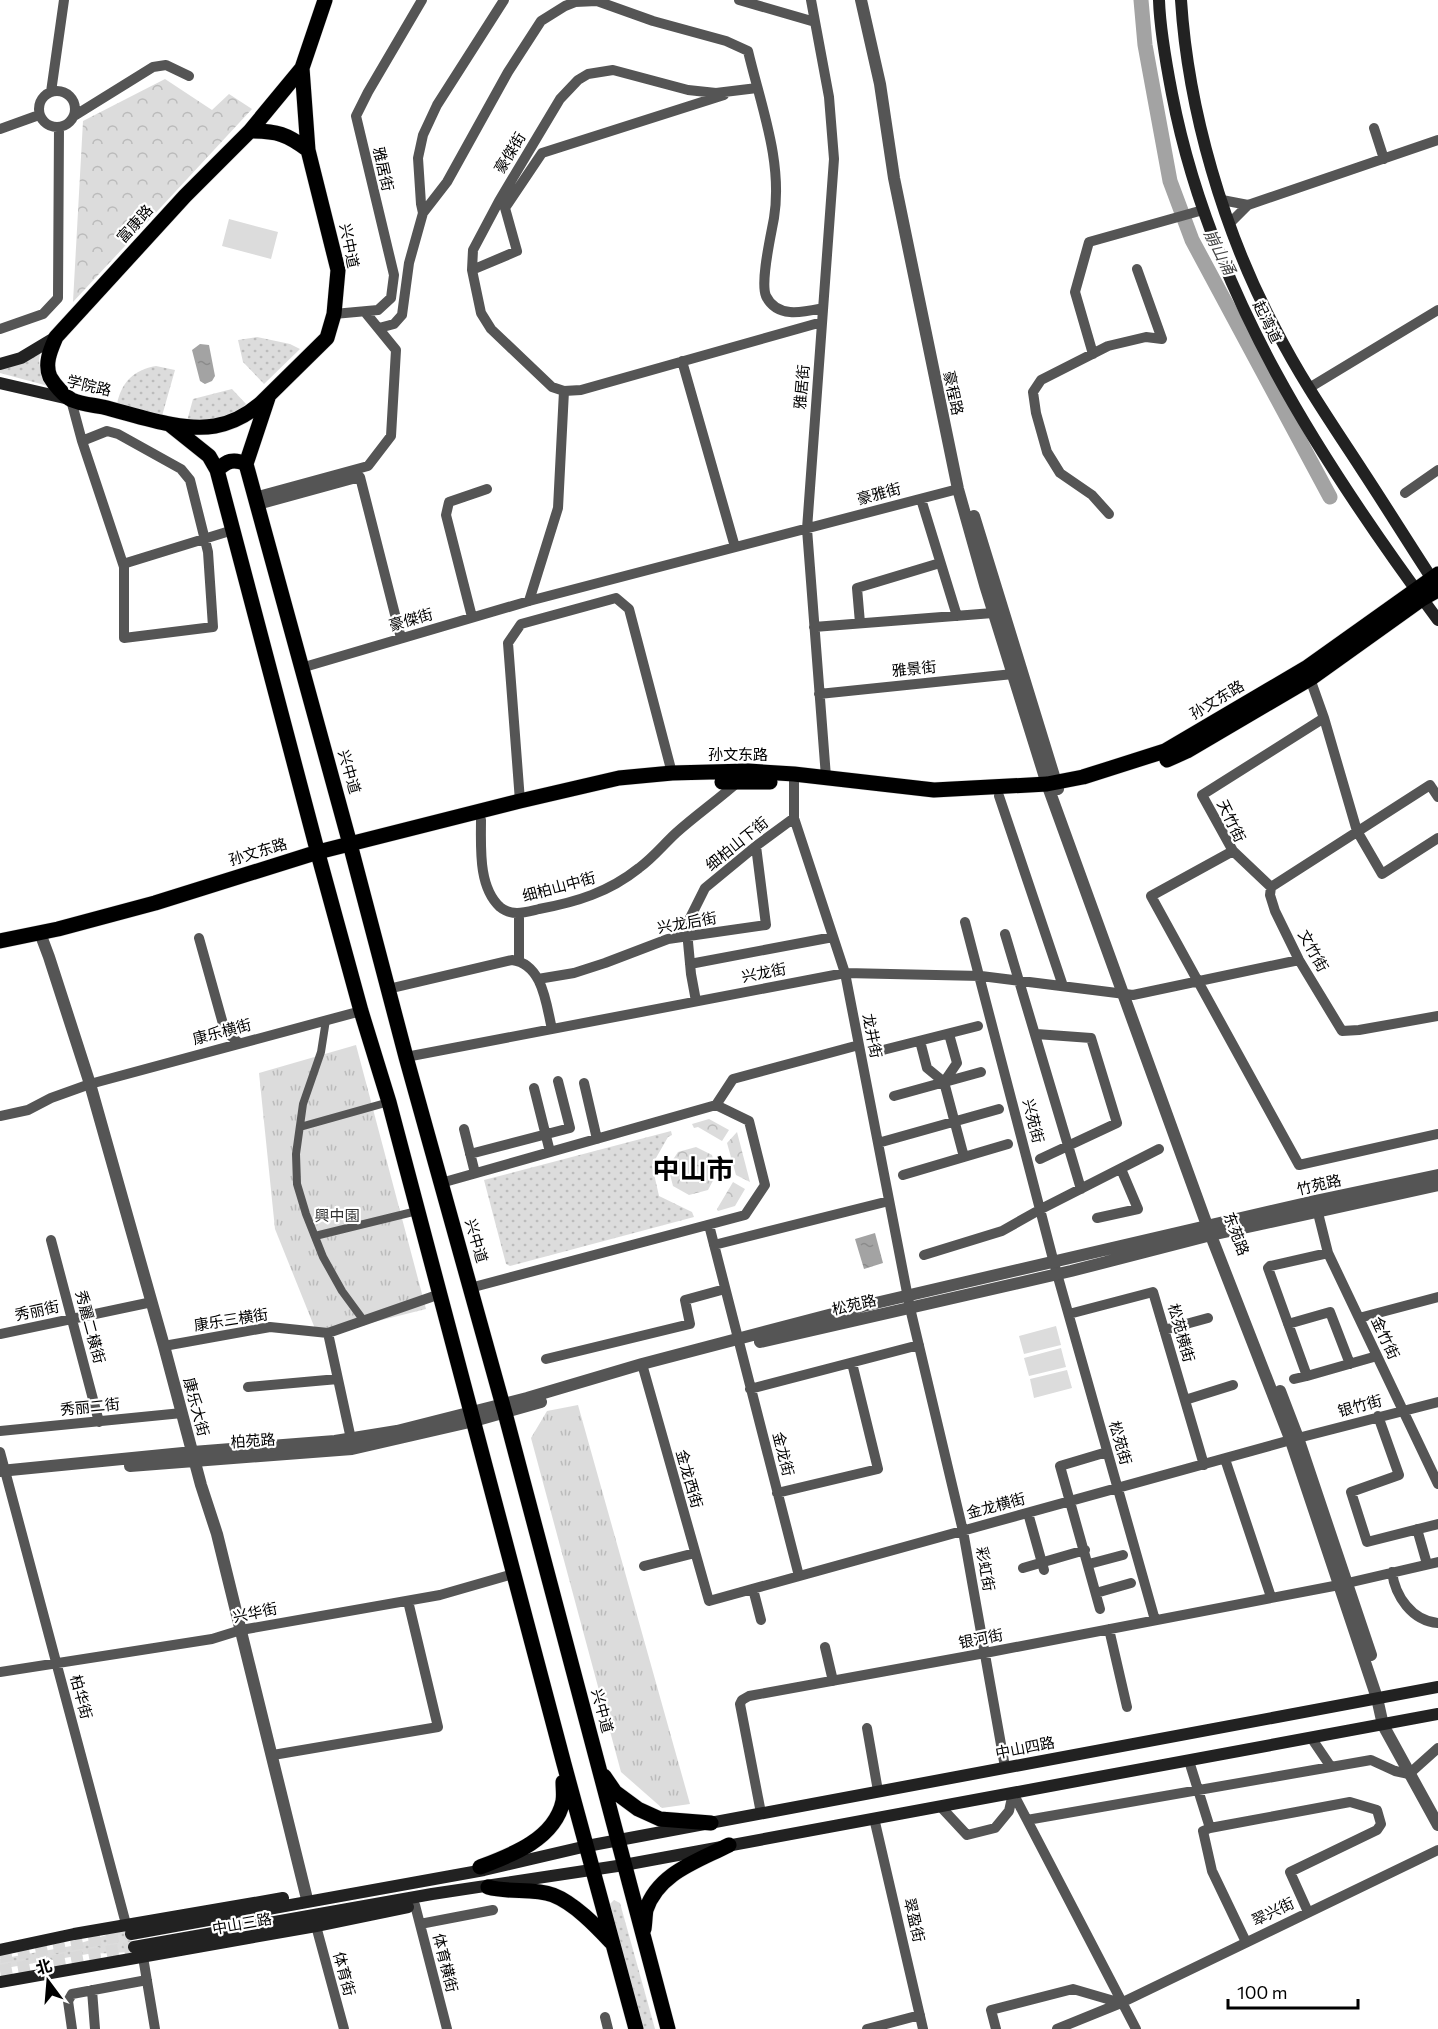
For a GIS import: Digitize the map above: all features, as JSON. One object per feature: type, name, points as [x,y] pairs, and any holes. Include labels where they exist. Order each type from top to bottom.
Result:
[{"type":"main road","points":[[302,68],[325,0]]},
{"type":"main road","name":"起湾道","points":[[1159,0],[1168,72],[1198,211],[1209,227],[1249,323],[1300,416],[1364,515],[1438,620]]},
{"type":"main road","name":"起湾道","points":[[1180,0],[1188,75],[1198,120],[1230,224],[1252,279],[1275,329],[1309,388],[1436,583]]},
{"type":"main road","name":"富康路","points":[[71,400],[56,385],[47,365],[56,337],[184,196],[250,131],[302,68]]},
{"type":"main road","name":"兴中道","points":[[169,424],[213,426],[230,422],[248,413],[268,398],[327,338],[334,314],[338,270],[308,150],[302,68]]},
{"type":"main road","points":[[250,131],[275,131],[292,138],[308,150]]},
{"type":"main road","points":[[0,364],[21,358],[56,337]]},
{"type":"main road","name":"学院路","points":[[0,383],[169,424]]},
{"type":"main road","points":[[217,470],[226,462],[237,459],[246,464],[268,398]]},
{"type":"main road","points":[[169,424],[209,456],[217,470],[361,1011],[389,1102],[636,2029]]},
{"type":"main road","name":"兴中道","points":[[246,464],[406,1057],[504,1408],[668,2029]]},
{"type":"main road","points":[[1364,515],[1383,502]]},
{"type":"main road","name":"孙文东路","points":[[0,948],[41,936],[149,912],[319,856],[520,801],[619,778],[672,773],[743,777],[826,777],[934,790],[1084,787],[1168,760],[1308,673],[1436,583]]},
{"type":"main road","name":"孙文东路","points":[[351,848],[481,820],[620,786],[743,777]]},
{"type":"main road","name":"孙文东路","points":[[794,778],[934,798],[999,796],[1053,787]]},
{"type":"main road","name":"孙文东路","points":[[0,941],[41,936]]},
{"type":"main road","name":"中山四路","points":[[587,1846],[1438,1687]]},
{"type":"main road","points":[[624,1865],[1438,1714]]},
{"type":"main road","points":[[482,1868],[540,1839],[563,1802],[564,1764]]},
{"type":"main road","points":[[597,1766],[615,1792],[638,1809],[660,1819],[711,1823]]},
{"type":"main road","points":[[643,1940],[646,1910],[659,1885],[680,1869],[729,1845]]},
{"type":"main road","name":"中山三路","points":[[0,1950],[74,1934],[129,1929],[482,1868],[587,1846]]},
{"type":"main road","name":"中山三路","points":[[134,1947],[432,1894],[624,1865]]},
{"type":"main road","name":"中山三路","points":[[129,1929],[306,1894],[445,1870],[482,1868]]},
{"type":"main road","points":[[488,1887],[553,1895],[592,1921],[613,1944]]},
{"type":"main road","name":"中山三路","points":[[0,1982],[316,1926],[488,1887]]},
{"type":"main road","points":[[0,1944],[74,1934]]},
{"type":"main road","points":[[0,1991],[6,1986],[46,1979],[80,1968]]},
{"type":"street","points":[[51,92],[64,0]]},
{"type":"street","name":"雅居街","points":[[334,314],[378,310],[391,298],[394,275],[356,116],[422,0]]},
{"type":"street","points":[[423,213],[418,158],[423,135],[437,105],[504,0]]},
{"type":"street","points":[[739,0],[815,22]]},
{"type":"street","name":"雅居街","points":[[811,0],[829,97],[834,159],[807,529],[826,777]]},
{"type":"street","name":"豪程路","points":[[861,0],[880,84],[894,178],[958,489],[993,613],[1053,787]]},
{"type":"street","name":"豪程路","points":[[869,0],[889,87],[902,182],[965,487],[1053,787]]},
{"type":"street","points":[[379,328],[394,324],[402,315],[409,263],[423,213],[447,182],[508,72],[541,21],[564,6],[575,2],[597,1],[653,21],[726,41],[748,51],[772,146],[777,199],[765,274],[765,294],[781,311],[800,312],[823,308]]},
{"type":"street","points":[[74,117],[72,98],[62,92],[51,92],[39,104],[39,115],[47,125],[59,127],[153,67],[166,65],[189,76]]},
{"type":"street","name":"豪傑街","points":[[564,392],[552,387],[542,379],[491,329],[481,313],[472,270],[474,250],[499,201],[560,99],[578,80],[588,74],[613,70],[688,90],[716,93],[757,88]]},
{"type":"street","points":[[472,270],[517,251],[505,208],[542,153],[739,90]]},
{"type":"street","points":[[0,129],[39,115]]},
{"type":"street","points":[[0,329],[43,314],[58,298],[59,127]]},
{"type":"street","points":[[1374,128],[1384,159]]},
{"type":"street","points":[[1230,224],[1248,205],[1438,140]]},
{"type":"street","points":[[1222,200],[1248,205]]},
{"type":"street","points":[[1093,354],[1075,292],[1089,242],[1198,211]]},
{"type":"street","points":[[1109,514],[1092,495],[1060,473],[1047,452],[1036,413],[1033,392],[1041,380],[1108,346],[1146,337],[1162,339],[1137,269]]},
{"type":"street","points":[[1309,388],[1438,310]]},
{"type":"street","points":[[256,501],[368,466],[391,436],[396,350],[365,312]]},
{"type":"street","points":[[529,600],[558,508],[564,392],[581,390],[822,322]]},
{"type":"street","points":[[682,361],[735,547]]},
{"type":"street","points":[[71,400],[82,441],[123,564],[124,638],[213,627],[208,552],[190,480],[181,469],[107,431],[82,441]]},
{"type":"street","points":[[1405,493],[1438,470]]},
{"type":"street","points":[[256,501],[360,477],[401,638]]},
{"type":"street","points":[[472,617],[446,514],[449,502],[487,489]]},
{"type":"street","name":"豪雅街","points":[[807,529],[958,489]]},
{"type":"street","points":[[921,499],[957,616]]},
{"type":"street","name":"豪傑街","points":[[301,668],[529,600],[807,529]]},
{"type":"street","points":[[123,564],[233,530]]},
{"type":"street","points":[[860,623],[857,588],[940,563]]},
{"type":"street","points":[[520,801],[508,643],[521,624],[616,598],[629,609],[672,773]]},
{"type":"street","points":[[814,627],[993,613]]},
{"type":"street","points":[[1308,673],[1324,718],[1357,831],[1382,874],[1438,838]]},
{"type":"street","name":"雅景街","points":[[819,694],[1013,674]]},
{"type":"street","name":"天竹街","points":[[1324,718],[1202,795],[1233,851],[1151,896],[1299,1165],[1438,1134]]},
{"type":"street","name":"细柏山中街","points":[[481,820],[483,863],[490,894],[499,906],[508,912],[519,913],[597,895],[615,885],[641,867],[676,833],[743,777]]},
{"type":"street","name":"龙井街","points":[[794,778],[794,818],[845,973],[909,1302]]},
{"type":"street","points":[[1233,851],[1271,887],[1430,785],[1438,796]]},
{"type":"street","name":"东苑路","points":[[1053,787],[1214,1231],[1294,1439],[1381,1697],[1386,1724],[1412,1771]]},
{"type":"street","points":[[999,796],[1063,986]]},
{"type":"street","name":"细柏山下街","points":[[696,1001],[690,964],[690,918],[705,888],[794,818]]},
{"type":"street","name":"兴龙后街","points":[[538,979],[574,973],[668,939],[766,926],[756,846]]},
{"type":"street","name":"文竹街","points":[[1271,887],[1270,895],[1275,911],[1299,960],[1342,1031],[1438,1016]]},
{"type":"street","points":[[519,913],[519,961]]},
{"type":"street","name":"兴苑街","points":[[965,922],[1056,1268]]},
{"type":"street","points":[[1005,934],[1081,1189]]},
{"type":"street","name":"康乐大街","points":[[41,936],[90,1083],[201,1485],[217,1534],[306,1894]]},
{"type":"street","points":[[690,964],[833,937]]},
{"type":"street","points":[[199,938],[225,1031],[239,1043]]},
{"type":"street","points":[[388,989],[512,960],[519,961],[527,965],[538,979],[544,993],[552,1029]]},
{"type":"street","points":[[1128,994],[1299,960]]},
{"type":"street","name":"兴龙街","points":[[406,1057],[845,973],[981,976],[1128,994]]},
{"type":"street","name":"康乐横街","points":[[0,1116],[28,1110],[51,1098],[90,1083],[361,1011]]},
{"type":"street","points":[[326,1020],[321,1052],[303,1104],[296,1154],[297,1184],[323,1257],[342,1291],[364,1321]]},
{"type":"street","points":[[883,1050],[978,1026]]},
{"type":"street","points":[[944,1082],[957,1063],[949,1034]]},
{"type":"street","points":[[1036,1034],[1091,1038],[1117,1123],[1040,1159]]},
{"type":"street","points":[[920,1041],[927,1068],[944,1082],[964,1157]]},
{"type":"street","points":[[441,1183],[716,1105],[733,1079],[859,1045]]},
{"type":"street","points":[[894,1096],[981,1072]]},
{"type":"street","points":[[470,1155],[570,1128],[558,1081]]},
{"type":"street","points":[[584,1083],[597,1139]]},
{"type":"street","points":[[534,1088],[549,1152]]},
{"type":"street","points":[[300,1127],[389,1102]]},
{"type":"street","points":[[470,1288],[745,1215],[765,1185],[749,1122],[716,1105]]},
{"type":"street","points":[[878,1143],[999,1110]]},
{"type":"street","points":[[464,1129],[475,1173]]},
{"type":"street","points":[[903,1175],[1008,1144]]},
{"type":"street","points":[[924,1255],[1002,1231],[1159,1149]]},
{"type":"street","points":[[1096,1218],[1138,1209],[1121,1168]]},
{"type":"street","name":"竹苑路","points":[[1214,1231],[1438,1175]]},
{"type":"street","name":"竹苑路","points":[[1316,1206],[1438,1185]]},
{"type":"street","points":[[714,1245],[889,1201]]},
{"type":"street","name":"金竹街","points":[[1316,1206],[1328,1253],[1438,1484]]},
{"type":"street","points":[[315,1236],[417,1211]]},
{"type":"street","name":"金龙街","points":[[709,1225],[799,1576]]},
{"type":"street","name":"松苑路","points":[[504,1408],[738,1343],[1214,1231]]},
{"type":"street","name":"秀麗二橫街","points":[[51,1240],[99,1422]]},
{"type":"street","points":[[1307,1376],[1268,1268],[1328,1253]]},
{"type":"street","name":"松苑街","points":[[1056,1268],[1155,1620]]},
{"type":"street","points":[[546,1359],[690,1324],[685,1300],[725,1289]]},
{"type":"street","name":"松苑横街","points":[[1069,1314],[1153,1292],[1203,1465]]},
{"type":"street","name":"康乐三横街","points":[[164,1346],[270,1327],[328,1333],[440,1294]]},
{"type":"street","points":[[1359,1318],[1438,1297]]},
{"type":"street","name":"秀丽街","points":[[0,1334],[152,1302]]},
{"type":"street","name":"彩虹街","points":[[909,1302],[963,1530],[1005,1767]]},
{"type":"street","points":[[1288,1324],[1330,1312],[1350,1364]]},
{"type":"street","points":[[1164,1330],[1208,1318]]},
{"type":"street","points":[[328,1333],[351,1439]]},
{"type":"street","points":[[750,1389],[919,1346]]},
{"type":"street","points":[[1294,1379],[1377,1356]]},
{"type":"street","points":[[777,1493],[878,1469],[852,1363]]},
{"type":"street","name":"金龙西街","points":[[642,1368],[709,1601]]},
{"type":"street","points":[[248,1387],[338,1379]]},
{"type":"street","points":[[1185,1400],[1233,1385]]},
{"type":"street","name":"银竹街","points":[[1294,1439],[1438,1402]]},
{"type":"street","name":"柏苑路","points":[[194,1456],[352,1449],[504,1408]]},
{"type":"street","name":"秀丽二街","points":[[0,1431],[182,1413]]},
{"type":"street","points":[[1378,1416],[1399,1475],[1351,1492],[1367,1542],[1438,1524]]},
{"type":"street","name":"柏苑路","points":[[3,1474],[351,1439],[472,1417]]},
{"type":"street","name":"金龙横街","points":[[709,1601],[1294,1439]]},
{"type":"street","name":"柏华街","points":[[0,1452],[3,1474],[129,1929]]},
{"type":"street","points":[[1100,1609],[1060,1466],[1107,1452]]},
{"type":"street","points":[[1225,1459],[1271,1597]]},
{"type":"street","points":[[1028,1513],[1043,1567]]},
{"type":"street","points":[[1417,1529],[1433,1563]]},
{"type":"street","points":[[1023,1568],[1043,1567],[1085,1550]]},
{"type":"street","points":[[644,1566],[695,1552]]},
{"type":"street","points":[[1089,1564],[1123,1555]]},
{"type":"street","name":"银河街","points":[[761,1813],[740,1704],[749,1696],[1343,1584],[1433,1563]]},
{"type":"street","points":[[1392,1572],[1396,1591],[1411,1611],[1424,1619],[1438,1623]]},
{"type":"street","name":"兴华街","points":[[0,1672],[212,1640],[241,1630],[440,1595],[513,1574]]},
{"type":"street","points":[[1096,1593],[1131,1584]]},
{"type":"street","points":[[753,1589],[761,1620]]},
{"type":"street","points":[[273,1755],[438,1727],[408,1601]]},
{"type":"street","points":[[1109,1629],[1127,1707]]},
{"type":"street","points":[[825,1647],[833,1681]]},
{"type":"street","points":[[867,1728],[878,1791]]},
{"type":"street","points":[[1311,1739],[1330,1767]]},
{"type":"street","points":[[1027,1821],[1371,1760],[1395,1771],[1412,1771],[1438,1748]]},
{"type":"street","points":[[1189,1761],[1210,1828]]},
{"type":"street","points":[[1412,1771],[1438,1812]]},
{"type":"street","points":[[1412,1771],[1438,1825]]},
{"type":"street","points":[[940,1806],[967,1834],[995,1828],[1009,1810],[1013,1792]]},
{"type":"street","points":[[1013,1792],[1136,2029]]},
{"type":"street","points":[[1246,1942],[1212,1871],[1203,1831],[1350,1802],[1377,1810],[1381,1824],[1377,1830],[1290,1872],[1308,1912]]},
{"type":"street","name":"翠盈街","points":[[874,1818],[924,2029]]},
{"type":"street","name":"翠兴街","points":[[1058,2029],[1121,2002],[1438,1850]]},
{"type":"street","name":"体育横街","points":[[415,1905],[447,2029]]},
{"type":"street","points":[[420,1924],[492,1910]]},
{"type":"street","name":"体育街","points":[[316,1926],[344,2029]]},
{"type":"street","points":[[143,1957],[155,2029]]},
{"type":"street","points":[[72,2029],[68,2001],[72,1994],[147,1980]]},
{"type":"street","points":[[996,2029],[991,2010],[1073,1989],[1121,2002]]},
{"type":"street","points":[[92,1990],[95,2029]]},
{"type":"street","points":[[867,2029],[920,2015]]},
{"type":"street","points":[[605,2017],[608,2029]]},
{"type":"green space","points":[[165,79],[212,110],[229,94],[252,109],[73,302],[83,121]]},
{"type":"green space","points":[[229,219],[278,232],[271,259],[222,246]]},
{"type":"green space","points":[[257,337],[290,344],[300,349],[264,384],[243,362],[238,340]]},
{"type":"green space","points":[[42,349],[39,364],[52,387],[0,373],[0,369]]},
{"type":"green space","points":[[156,366],[175,370],[162,416],[117,404],[122,389],[130,378],[141,370]]},
{"type":"green space","points":[[232,389],[246,404],[242,408],[214,421],[187,421],[193,399]]},
{"type":"green space","name":"興中園","points":[[356,1045],[426,1309],[318,1336],[275,1229],[259,1073]]},
{"type":"green space","points":[[709,1119],[729,1130],[722,1141],[698,1127],[694,1128],[692,1124]]},
{"type":"green space","points":[[671,1131],[672,1135],[668,1137],[652,1165],[659,1196],[692,1212],[694,1217],[510,1266],[506,1264],[484,1180]]},
{"type":"green space","points":[[737,1132],[750,1182],[736,1175],[727,1143]]},
{"type":"green space","points":[[696,1147],[712,1155],[717,1173],[708,1190],[689,1195],[673,1186],[668,1167],[678,1152]]},
{"type":"green space","points":[[733,1182],[745,1189],[735,1206],[718,1211],[717,1209]]},
{"type":"green space","points":[[1056,1326],[1061,1345],[1024,1354],[1019,1336]]},
{"type":"green space","points":[[1061,1348],[1066,1367],[1029,1376],[1024,1358]]},
{"type":"green space","points":[[1067,1370],[1072,1388],[1034,1398],[1030,1379]]},
{"type":"green space","points":[[578,1405],[690,1804],[662,1808],[621,1772],[531,1438],[547,1411]]},
{"type":"green space","points":[[614,1900],[620,1903],[655,2029],[643,2029],[610,1904]]},
{"type":"green space","points":[[129,1928],[134,1952],[88,1954],[0,1969],[0,1959],[71,1946]]},
{"type":"water","points":[[200,344],[209,345],[215,376],[212,381],[205,384],[200,381],[192,350]]},
{"type":"water","points":[[875,1233],[883,1263],[864,1269],[855,1239]]},
{"type":"waterway","name":"崩山涌","points":[[1141,0],[1145,45],[1170,181],[1192,240],[1330,497]]},
{"type":"tunnel","points":[[0,1957],[131,1934]]},
{"type":"tunnel","points":[[0,1971],[134,1947]]},
{"type":"district","name":"中山市","points":[[693,1170]]}]
